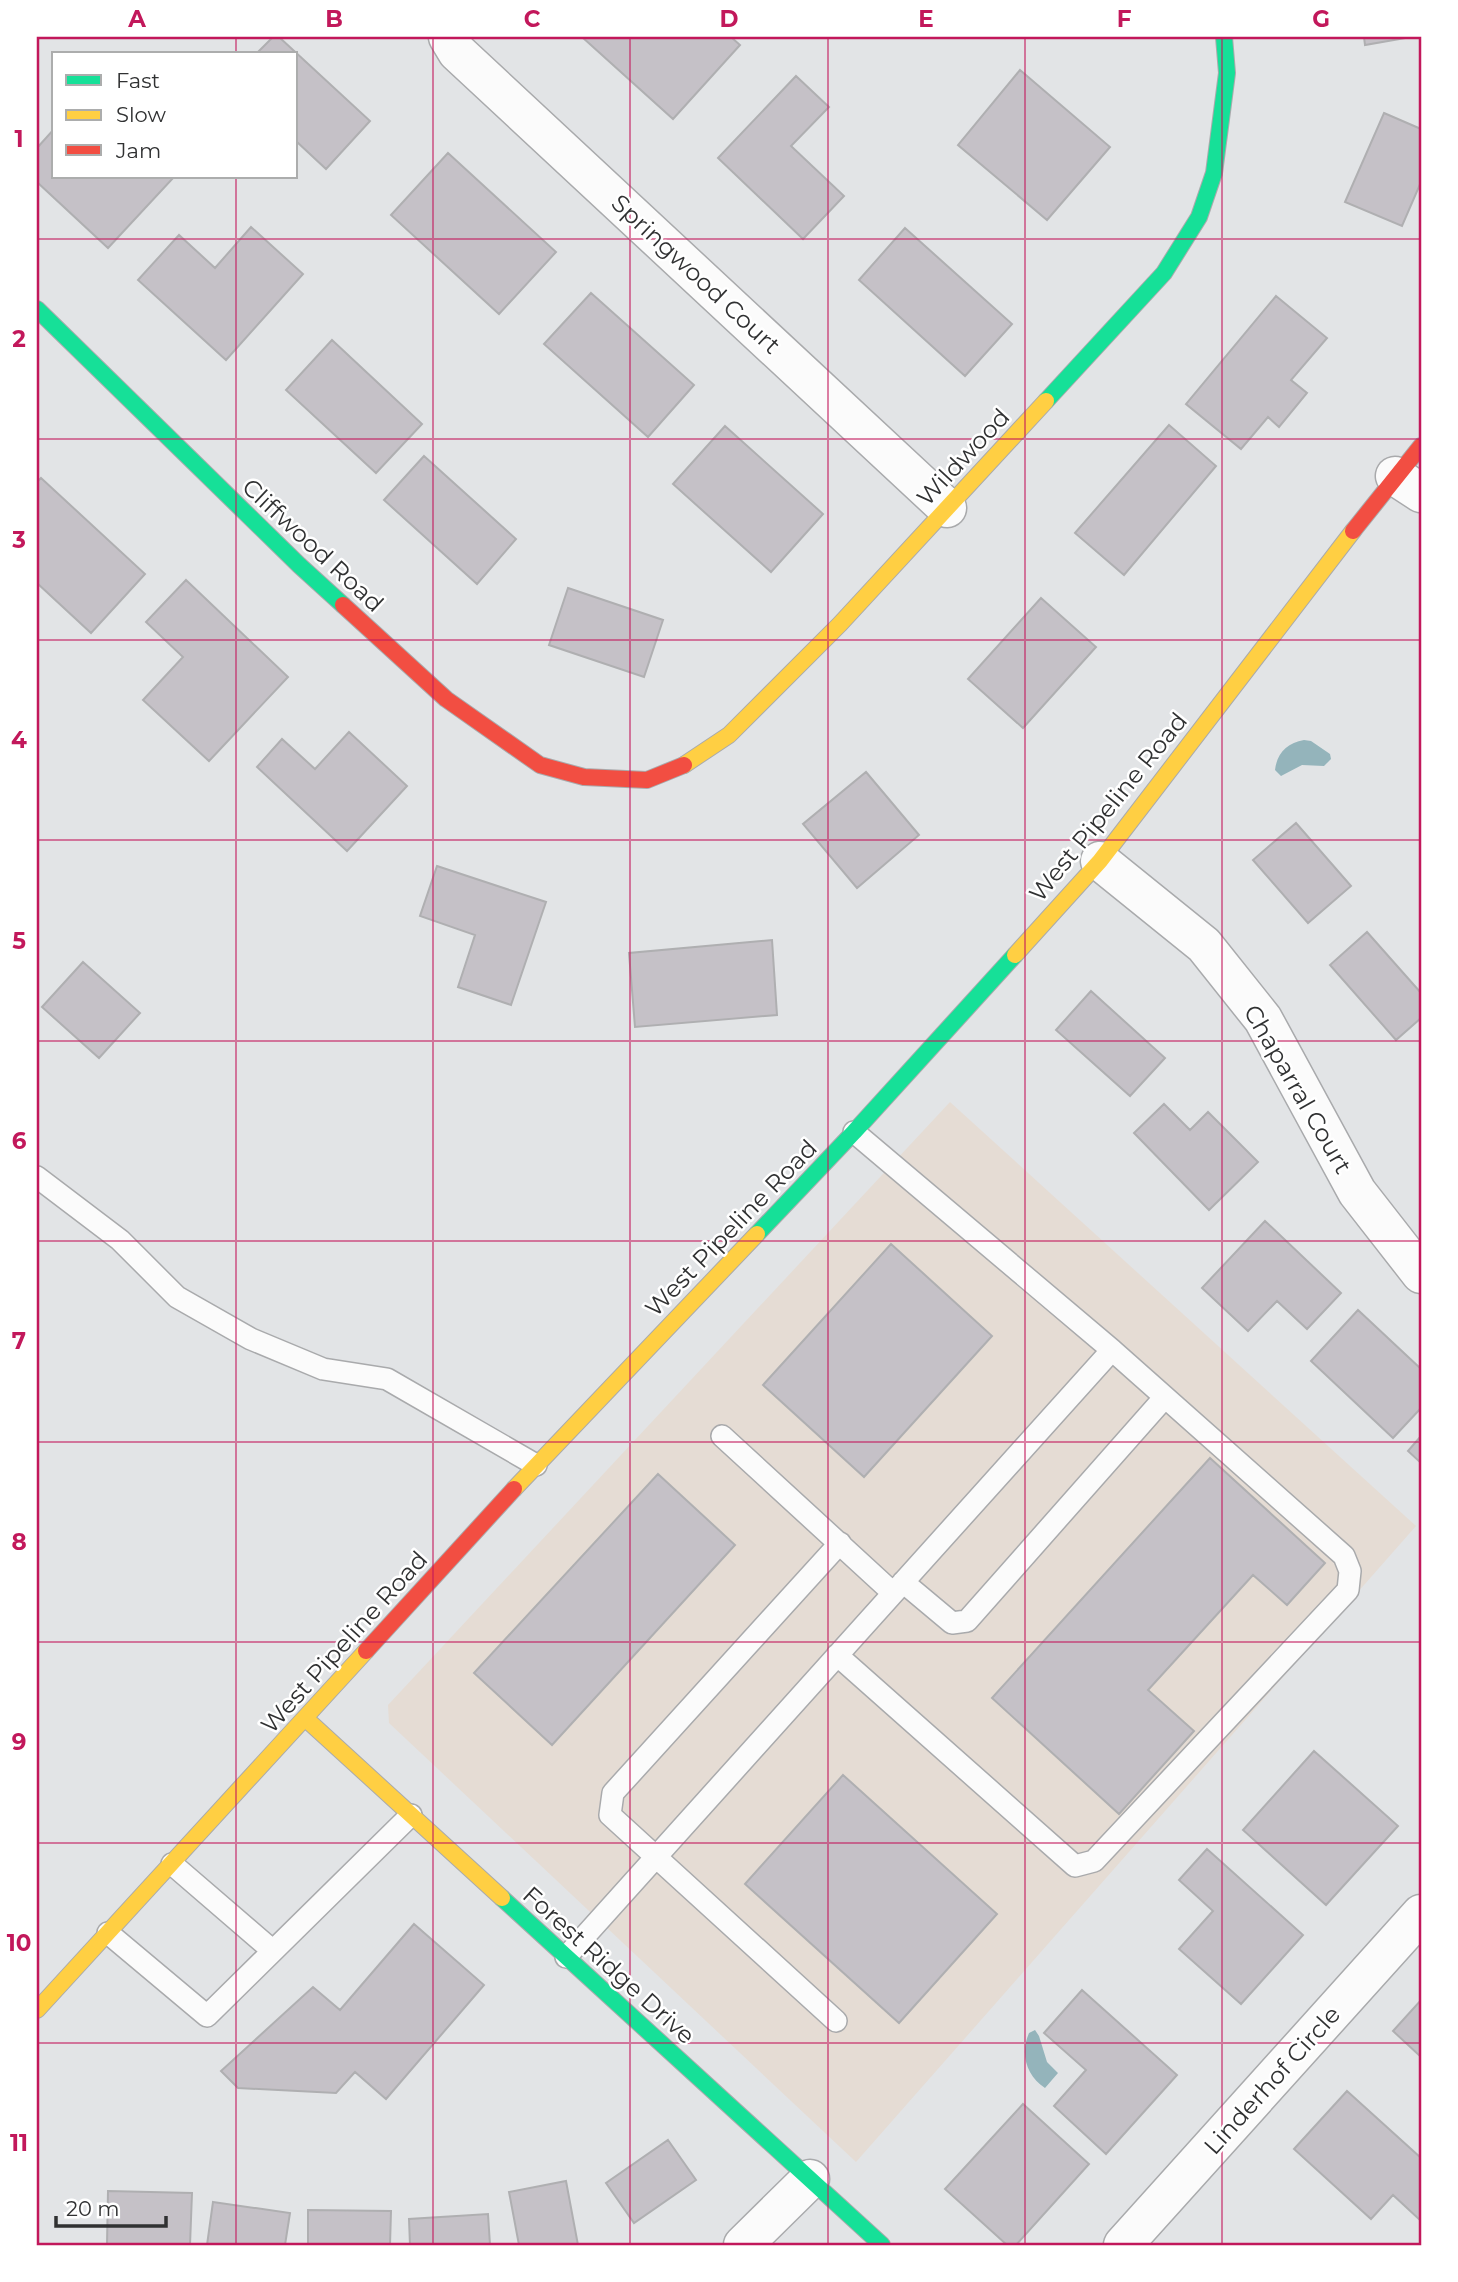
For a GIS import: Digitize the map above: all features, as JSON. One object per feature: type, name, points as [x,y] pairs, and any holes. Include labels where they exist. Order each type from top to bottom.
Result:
[{"type":"main road","name":"Wildwood","points":[[584,777],[647,780],[691,763],[729,735],[840,624],[1164,273],[1199,217],[1214,173],[1227,73],[1224,37]]},
{"type":"main road","name":"Cliffwood Road","points":[[37,309],[299,565],[446,699],[540,765],[584,777]]},
{"type":"main road","name":"West Pipeline Road","points":[[37,2010],[536,1465],[854,1132],[1100,861],[1408,484],[1421,446]]},
{"type":"main road","name":"Forest Ridge Drive","points":[[305,1718],[882,2245]]},
{"type":"street","name":"Springwood Court","points":[[448,37],[457,52],[947,508]]},
{"type":"street","name":"Chaparral Court","points":[[1100,861],[1204,945],[1263,1019],[1357,1192],[1421,1274]]},
{"type":"street","name":"Linderhof Circle","points":[[1123,2245],[1421,1914]]},
{"type":"street","points":[[743,2245],[810,2179]]},
{"type":"lane","points":[[837,1655],[1075,1866],[1094,1861],[1348,1590],[1350,1572],[1344,1556],[1165,1397],[854,1132]]},
{"type":"lane","points":[[37,1177],[120,1240],[177,1297],[251,1339],[323,1370],[387,1379],[536,1465]]},
{"type":"lane","points":[[566,1957],[1112,1350]]},
{"type":"lane","points":[[722,1436],[840,1543],[898,1588],[952,1623],[967,1621],[1165,1397]]},
{"type":"lane","points":[[836,2021],[610,1815],[612,1793],[840,1543]]},
{"type":"lane","points":[[108,1933],[207,2016],[411,1815]]},
{"type":"lane","points":[[172,1864],[273,1951]]},
{"type":"shaded area","points":[[950,1102],[1416,1526],[856,2162],[389,1723],[388,1705]]},
{"type":"water","points":[[1304,740],[1311,741],[1330,754],[1331,759],[1324,766],[1302,765],[1281,776],[1275,770],[1281,754],[1288,746]]},
{"type":"water","points":[[1035,2030],[1047,2062],[1058,2073],[1045,2088],[1033,2077],[1026,2064],[1026,2041],[1029,2033]]},
{"type":"building","points":[[273,37],[279,37],[295,52],[258,52]]},
{"type":"building","points":[[582,37],[731,37],[740,45],[673,119]]},
{"type":"building","points":[[1364,37],[1411,37],[1365,45]]},
{"type":"building","points":[[298,55],[370,121],[326,169],[298,143]]},
{"type":"building","points":[[1020,70],[1110,147],[1047,220],[958,145]]},
{"type":"building","points":[[796,76],[829,107],[791,146],[844,196],[803,239],[718,158]]},
{"type":"building","points":[[1384,113],[1421,129],[1421,182],[1402,226],[1345,202]]},
{"type":"building","points":[[52,131],[52,178],[173,178],[108,248],[37,182],[37,148]]},
{"type":"building","points":[[448,153],[556,252],[499,314],[391,215]]},
{"type":"building","points":[[251,227],[303,274],[226,360],[138,280],[179,235],[215,268]]},
{"type":"building","points":[[905,228],[1012,324],[965,376],[859,280]]},
{"type":"building","points":[[591,293],[694,385],[648,437],[544,344]]},
{"type":"building","points":[[1276,296],[1327,338],[1291,380],[1307,393],[1279,427],[1268,417],[1241,449],[1186,404]]},
{"type":"building","points":[[332,340],[422,424],[376,473],[286,390]]},
{"type":"building","points":[[1169,425],[1216,466],[1124,575],[1075,533]]},
{"type":"building","points":[[725,426],[823,514],[771,572],[673,484]]},
{"type":"building","points":[[424,456],[516,539],[477,584],[384,500]]},
{"type":"building","points":[[41,478],[145,574],[91,633],[37,583],[37,482]]},
{"type":"building","points":[[186,580],[288,677],[209,761],[143,700],[183,657],[146,622]]},
{"type":"building","points":[[568,588],[663,620],[644,677],[549,645]]},
{"type":"building","points":[[1041,598],[1096,647],[1023,728],[968,679]]},
{"type":"building","points":[[349,732],[407,786],[347,851],[257,767],[282,739],[315,769]]},
{"type":"building","points":[[866,772],[919,835],[857,888],[803,824]]},
{"type":"building","points":[[1296,823],[1351,886],[1308,923],[1253,860]]},
{"type":"building","points":[[437,866],[546,902],[511,1005],[458,987],[475,935],[420,916]]},
{"type":"building","points":[[1367,932],[1421,993],[1421,1018],[1396,1040],[1330,965]]},
{"type":"building","points":[[772,940],[777,1015],[635,1027],[629,953]]},
{"type":"building","points":[[83,962],[140,1013],[99,1058],[42,1007]]},
{"type":"building","points":[[1091,991],[1165,1058],[1130,1096],[1056,1030]]},
{"type":"building","points":[[1164,1104],[1190,1130],[1208,1112],[1258,1162],[1209,1210],[1134,1133]]},
{"type":"building","points":[[1265,1221],[1341,1293],[1307,1329],[1277,1301],[1248,1331],[1202,1288]]},
{"type":"building","points":[[891,1244],[992,1336],[864,1477],[763,1385]]},
{"type":"building","points":[[1358,1310],[1421,1369],[1421,1408],[1393,1438],[1311,1361]]},
{"type":"building","points":[[1421,1436],[1421,1463],[1408,1451]]},
{"type":"building","points":[[1210,1458],[1325,1563],[1287,1605],[1253,1575],[1148,1690],[1194,1731],[1119,1814],[992,1698]]},
{"type":"building","points":[[658,1474],[735,1545],[552,1745],[474,1673]]},
{"type":"building","points":[[1314,1751],[1398,1826],[1326,1905],[1243,1830]]},
{"type":"building","points":[[843,1775],[997,1914],[899,2023],[745,1884]]},
{"type":"building","points":[[1207,1849],[1303,1935],[1241,2004],[1179,1949],[1213,1911],[1179,1880]]},
{"type":"building","points":[[414,1924],[484,1985],[386,2099],[355,2072],[336,2093],[238,2088],[221,2071],[313,1987],[340,2010]]},
{"type":"building","points":[[1082,1990],[1177,2075],[1106,2154],[1054,2106],[1086,2070],[1044,2033]]},
{"type":"building","points":[[1421,2000],[1421,2057],[1393,2031]]},
{"type":"building","points":[[1347,2091],[1421,2158],[1421,2221],[1393,2195],[1371,2219],[1294,2149]]},
{"type":"building","points":[[1023,2104],[1089,2164],[1016,2245],[1007,2245],[945,2189]]},
{"type":"building","points":[[668,2140],[696,2180],[634,2223],[606,2183]]},
{"type":"building","points":[[566,2181],[578,2245],[519,2245],[509,2192]]},
{"type":"building","points":[[108,2191],[192,2193],[190,2245],[107,2245]]},
{"type":"building","points":[[213,2202],[290,2213],[285,2245],[207,2245]]},
{"type":"building","points":[[308,2210],[391,2211],[390,2245],[308,2245]]},
{"type":"building","points":[[488,2214],[490,2245],[410,2245],[409,2219]]},
{"type":"traffic: fast","points":[[1046,401],[1164,273],[1199,217],[1214,173],[1227,73],[1224,37]]},
{"type":"traffic: fast","points":[[37,309],[343,605]]},
{"type":"traffic: fast","points":[[757,1234],[1015,955]]},
{"type":"traffic: fast","points":[[502,1898],[882,2245]]},
{"type":"traffic: slow","points":[[684,765],[729,735],[840,624],[1046,401]]},
{"type":"traffic: slow","points":[[1015,955],[1100,861],[1353,531]]},
{"type":"traffic: slow","points":[[514,1489],[757,1234]]},
{"type":"traffic: slow","points":[[37,2010],[366,1651]]},
{"type":"traffic: slow","points":[[305,1718],[502,1898]]},
{"type":"traffic: jam","points":[[1353,531],[1421,446]]},
{"type":"traffic: jam","points":[[343,605],[446,699],[540,765],[584,777],[647,780],[684,765]]},
{"type":"traffic: jam","points":[[366,1651],[514,1489]]}]
